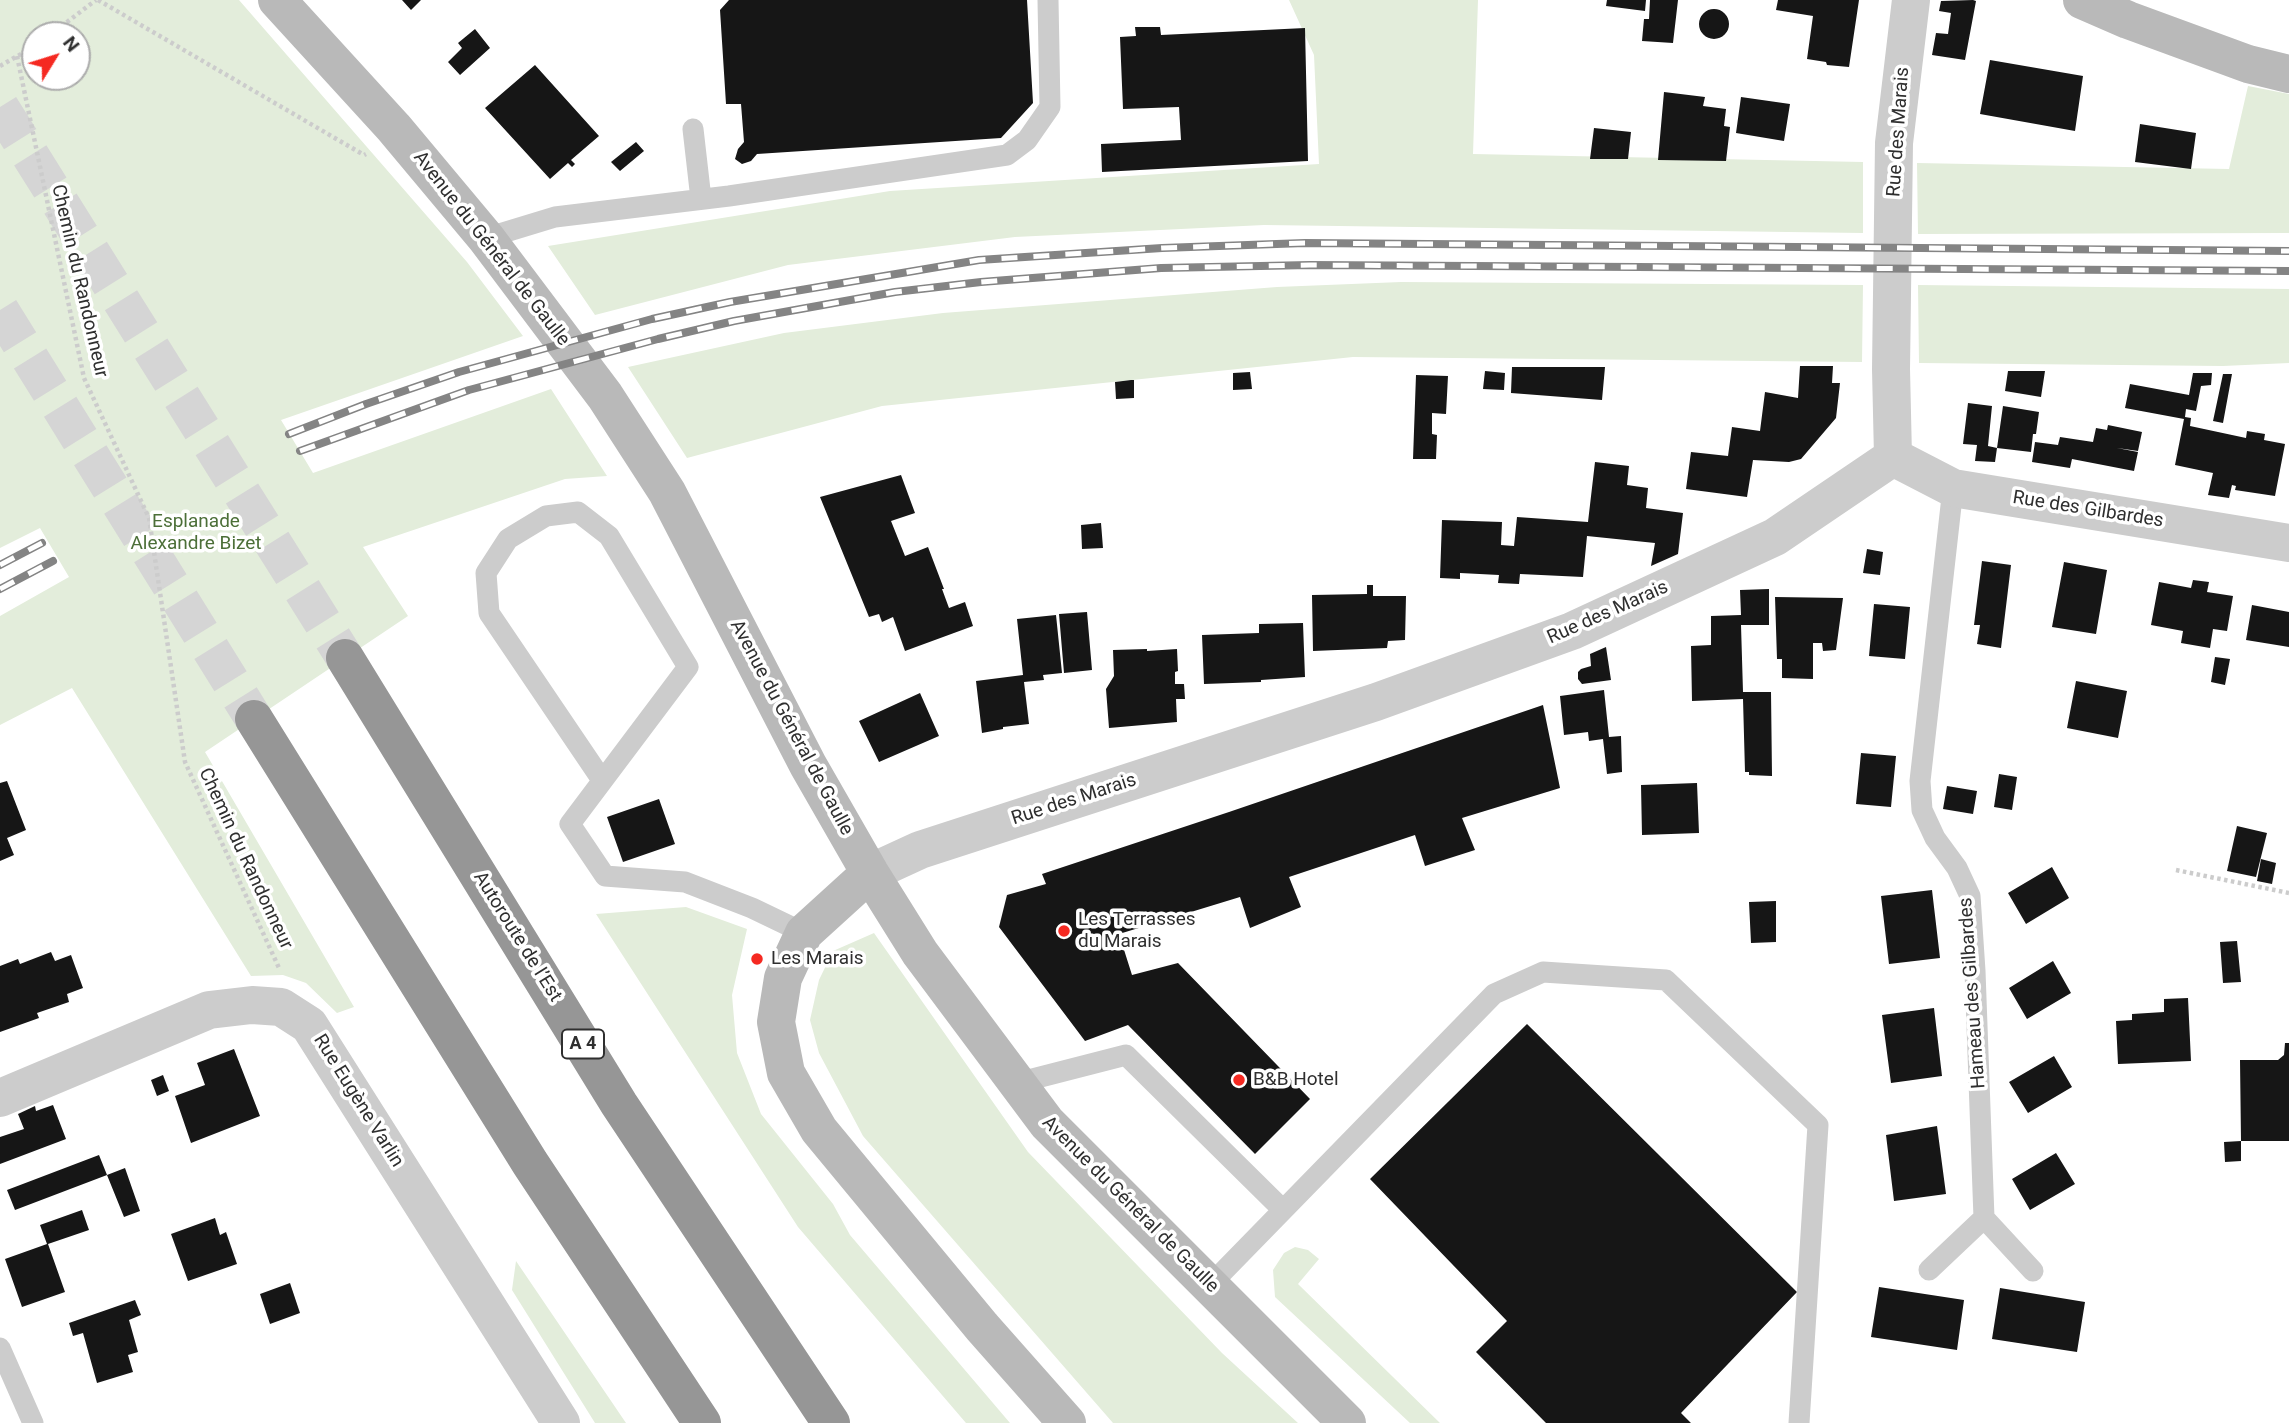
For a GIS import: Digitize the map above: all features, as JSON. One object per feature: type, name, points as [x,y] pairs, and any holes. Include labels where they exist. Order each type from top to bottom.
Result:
[{"type":"highway","name":"Autoroute de l’Est","points":[[345,658],[619,1104],[831,1423]]},
{"type":"highway","points":[[254,719],[530,1163],[702,1423]]},
{"type":"main road","name":"Avenue du Général de Gaulle","points":[[277,0],[394,128],[489,242],[605,396],[667,492],[808,765],[870,873],[920,953],[1047,1123],[1347,1423]]},
{"type":"main road","points":[[2082,0],[2248,64],[2289,74]]},
{"type":"main road","points":[[870,873],[804,933],[783,978],[776,1022],[786,1073],[819,1130],[982,1327],[1067,1423]]},
{"type":"street","name":"Rue des Marais","points":[[870,873],[920,850],[1376,702],[1572,631],[1774,537],[1893,457],[1891,369],[1894,143],[1911,0]]},
{"type":"street","name":"Rue des Gilbardes","points":[[1893,457],[1952,488],[2289,543]]},
{"type":"street","name":"Rue Eugène Varlin","points":[[0,1098],[209,1010],[252,1005],[281,1007],[309,1025],[561,1423]]},
{"type":"lane","points":[[489,242],[555,217],[1007,155],[1027,140],[1049,107],[1048,0]]},
{"type":"lane","points":[[693,129],[701,199]]},
{"type":"lane","name":"Hameau des Gilbardes","points":[[1952,488],[1920,781],[1922,810],[1935,838],[1956,868],[1970,896],[1984,1218]]},
{"type":"lane","points":[[602,780],[489,613],[486,573],[508,539],[546,516],[578,512],[609,536],[688,667],[570,824],[605,876],[685,882],[752,908],[804,933]]},
{"type":"lane","points":[[1210,1285],[1494,994],[1543,972],[1666,980],[1818,1125],[1799,1423]]},
{"type":"lane","points":[[1017,1083],[1126,1055],[1283,1210]]},
{"type":"lane","points":[[1929,1270],[1984,1218],[2033,1271]]},
{"type":"lane","points":[[0,1348],[33,1423]]},
{"type":"path","points":[[69,21],[97,0],[364,155],[394,128]]},
{"type":"path","points":[[0,58],[2,64],[21,53]]},
{"type":"path","name":"Chemin du Randonneur","points":[[16,56],[84,378],[149,518],[185,762],[266,942],[284,975]]},
{"type":"path","points":[[2176,870],[2289,893]]},
{"type":"green space","name":"Esplanade Alexandre Bizet","points":[[0,0],[239,0],[467,262],[523,336],[281,420],[313,473],[551,389],[607,476],[565,479],[363,547],[408,616],[205,752],[354,1007],[337,1013],[306,983],[283,975],[251,976],[72,688],[0,725],[0,616],[69,577],[40,528],[0,548]]},
{"type":"green space","points":[[1289,0],[1478,0],[1473,154],[1863,162],[1863,233],[1264,225],[1015,237],[788,265],[595,315],[548,246],[890,191],[1319,164],[1314,55]]},
{"type":"green space","points":[[2248,86],[2289,94],[2289,233],[1918,234],[1917,163],[2229,169]]},
{"type":"green space","points":[[1401,282],[1863,285],[1862,362],[1353,357],[882,406],[687,458],[628,367],[784,333],[943,313],[1277,287]]},
{"type":"green space","points":[[1918,285],[2289,289],[2289,363],[2223,366],[1919,363]]},
{"type":"green space","points":[[686,907],[747,929],[732,995],[737,1053],[761,1114],[833,1204],[850,1235],[1010,1423],[966,1423],[798,1227],[596,914]]},
{"type":"green space","points":[[874,933],[1028,1152],[1222,1353],[1298,1423],[1113,1423],[863,1136],[819,1053],[810,1020],[819,980],[833,951]]},
{"type":"green space","points":[[1295,1247],[1308,1250],[1319,1259],[1298,1284],[1440,1423],[1410,1423],[1275,1297],[1273,1270],[1284,1253]]},
{"type":"green space","points":[[516,1261],[626,1423],[595,1423],[512,1290]]},
{"type":"building","points":[[402,0],[421,0],[411,10]]},
{"type":"building","points":[[729,0],[1027,0],[1033,103],[1001,138],[757,154],[751,161],[742,164],[735,159],[744,142],[741,104],[726,104],[720,10]]},
{"type":"building","points":[[1607,0],[1646,0],[1645,11],[1606,6]]},
{"type":"building","points":[[1650,0],[1678,0],[1673,43],[1642,41],[1644,19],[1649,19]]},
{"type":"building","points":[[1778,0],[1859,0],[1849,67],[1827,65],[1826,62],[1807,59],[1813,16],[1776,10]]},
{"type":"building","points":[[1941,1],[1976,1],[1965,60],[1932,55],[1936,33],[1948,34],[1951,13],[1939,11]]},
{"type":"building","points":[[1714,9],[1725,13],[1729,24],[1725,35],[1714,39],[1703,35],[1699,24],[1703,13]]},
{"type":"building","points":[[1135,27],[1160,27],[1161,35],[1305,28],[1308,161],[1102,172],[1101,144],[1181,140],[1179,107],[1123,109],[1120,37],[1136,36]]},
{"type":"building","points":[[475,29],[490,48],[460,75],[448,62],[462,48],[458,43]]},
{"type":"building","points":[[1990,60],[2083,76],[2075,131],[1980,114]]},
{"type":"building","points":[[535,65],[599,136],[571,160],[575,164],[572,167],[568,163],[550,179],[485,108]]},
{"type":"building","points":[[1664,92],[1705,97],[1703,106],[1726,109],[1724,126],[1730,127],[1726,161],[1658,160]]},
{"type":"building","points":[[1741,97],[1790,104],[1784,141],[1736,133]]},
{"type":"building","points":[[2140,124],[2196,133],[2191,169],[2135,162]]},
{"type":"building","points":[[1594,128],[1631,132],[1628,159],[1590,159]]},
{"type":"building","points":[[636,142],[644,151],[620,171],[611,162]]},
{"type":"building","points":[[1800,366],[1833,366],[1832,383],[1840,383],[1836,418],[1801,459],[1789,462],[1753,460],[1747,497],[1686,489],[1691,452],[1728,456],[1732,427],[1760,431],[1765,392],[1798,398]]},
{"type":"building","points":[[1512,367],[1605,367],[1602,400],[1511,393]]},
{"type":"building","points":[[1485,371],[1505,373],[1504,390],[1483,389]]},
{"type":"building","points":[[2008,371],[2045,371],[2041,397],[2005,391]]},
{"type":"building","points":[[1250,372],[1252,389],[1233,390],[1233,373]]},
{"type":"building","points":[[2193,373],[2212,373],[2211,385],[2201,386],[2196,411],[2186,409],[2185,417],[2191,418],[2190,426],[2246,438],[2247,431],[2265,434],[2264,440],[2285,444],[2275,496],[2235,490],[2236,486],[2232,485],[2229,498],[2208,495],[2213,473],[2175,465],[2184,419],[2125,408],[2130,384],[2189,395]]},
{"type":"building","points":[[2223,374],[2232,374],[2223,423],[2213,421]]},
{"type":"building","points":[[1416,375],[1448,376],[1446,414],[1432,413],[1432,434],[1437,435],[1436,459],[1413,459]]},
{"type":"building","points":[[1134,380],[1134,398],[1116,399],[1115,382]]},
{"type":"building","points":[[1968,403],[1992,406],[1988,446],[1997,448],[1995,462],[1975,461],[1977,445],[1963,444]]},
{"type":"building","points":[[2003,406],[2039,412],[2031,452],[1997,448]]},
{"type":"building","points":[[2108,425],[2142,432],[2138,451],[2117,448],[2138,452],[2134,471],[2072,459],[2070,468],[2032,462],[2035,442],[2058,445],[2060,437],[2093,442],[2096,428],[2107,430]]},
{"type":"building","points":[[1595,462],[1629,466],[1627,485],[1648,488],[1646,508],[1683,513],[1678,554],[1651,566],[1655,543],[1587,536],[1583,577],[1520,574],[1519,584],[1498,583],[1499,575],[1460,573],[1460,579],[1440,578],[1442,520],[1502,522],[1501,545],[1514,546],[1517,517],[1588,522]]},
{"type":"building","points":[[901,475],[915,513],[891,521],[905,556],[928,547],[949,608],[965,602],[973,626],[905,651],[893,617],[882,622],[879,614],[869,617],[820,497]]},
{"type":"building","points":[[1101,523],[1103,548],[1082,549],[1081,525]]},
{"type":"building","points":[[1867,549],[1883,552],[1880,575],[1863,573]]},
{"type":"building","points":[[1982,561],[2011,565],[2001,648],[1977,644],[1980,625],[1974,625]]},
{"type":"building","points":[[2064,562],[2107,570],[2096,634],[2052,627]]},
{"type":"building","points":[[2193,580],[2209,582],[2207,592],[2233,596],[2227,631],[2213,629],[2210,648],[2181,643],[2183,631],[2151,625],[2159,582],[2191,588]]},
{"type":"building","points":[[1367,585],[1373,585],[1373,596],[1406,596],[1405,640],[1388,641],[1387,648],[1313,651],[1312,595],[1367,594]]},
{"type":"building","points":[[1769,589],[1769,625],[1741,625],[1743,692],[1771,692],[1772,776],[1749,775],[1749,772],[1745,772],[1743,699],[1692,701],[1691,646],[1711,645],[1711,616],[1741,615],[1740,590]]},
{"type":"building","points":[[1775,597],[1843,598],[1836,650],[1823,651],[1822,643],[1813,643],[1813,679],[1782,678],[1782,659],[1777,659]]},
{"type":"building","points":[[1874,604],[1910,607],[1905,659],[1869,656]]},
{"type":"building","points":[[2252,605],[2289,612],[2289,647],[2246,640]]},
{"type":"building","points":[[1087,612],[1092,670],[1064,673],[1059,614]]},
{"type":"building","points":[[1056,615],[1062,673],[1043,675],[1044,680],[1024,682],[1029,724],[982,733],[976,681],[1023,675],[1017,619]]},
{"type":"building","points":[[1303,623],[1305,677],[1204,684],[1202,635],[1259,633],[1259,624]]},
{"type":"building","points":[[1606,647],[1611,680],[1582,684],[1578,679],[1578,672],[1591,666],[1590,654]]},
{"type":"building","points":[[1177,649],[1178,671],[1175,672],[1175,684],[1184,684],[1185,699],[1176,699],[1177,722],[1109,728],[1106,689],[1114,676],[1113,650]]},
{"type":"building","points":[[2215,657],[2230,659],[2225,685],[2211,682]]},
{"type":"building","points":[[2076,681],[2127,691],[2118,738],[2067,728]]},
{"type":"building","points":[[1604,690],[1609,737],[1621,736],[1622,772],[1607,774],[1603,739],[1589,741],[1588,732],[1564,735],[1560,696]]},
{"type":"building","points":[[920,693],[939,736],[879,762],[859,721]]},
{"type":"building","name":"Les Terrasses du Marais","points":[[1543,705],[1560,788],[1462,818],[1475,850],[1425,866],[1415,835],[1289,877],[1301,907],[1250,928],[1240,897],[1119,934],[1132,975],[1178,963],[1310,1099],[1255,1154],[1128,1025],[1085,1041],[999,927],[1007,895],[1046,884],[1042,874]]},
{"type":"building","points":[[1861,753],[1896,756],[1891,807],[1856,804]]},
{"type":"building","points":[[1999,774],[2017,777],[2012,810],[1994,807]]},
{"type":"building","points":[[7,781],[26,830],[7,838],[14,855],[0,861],[0,783]]},
{"type":"building","points":[[1697,783],[1699,833],[1642,835],[1641,785]]},
{"type":"building","points":[[1947,786],[1977,791],[1973,814],[1943,809]]},
{"type":"building","points":[[659,799],[675,844],[623,862],[607,817]]},
{"type":"building","points":[[2237,826],[2267,833],[2256,877],[2227,871]]},
{"type":"building","points":[[2261,859],[2276,863],[2272,884],[2257,881]]},
{"type":"building","points":[[2052,867],[2069,898],[2026,924],[2008,893]]},
{"type":"building","points":[[1932,890],[1940,958],[1889,964],[1881,896]]},
{"type":"building","points":[[1776,901],[1776,942],[1751,943],[1749,902]]},
{"type":"building","points":[[2237,941],[2241,982],[2223,983],[2220,942]]},
{"type":"building","points":[[51,952],[55,961],[71,955],[83,988],[67,994],[69,1002],[37,1013],[39,1018],[0,1032],[0,966],[18,959],[20,964]]},
{"type":"building","points":[[2053,961],[2071,993],[2027,1019],[2009,988]]},
{"type":"building","points":[[2188,998],[2191,1061],[2118,1064],[2116,1021],[2132,1020],[2132,1014],[2164,1012],[2164,999]]},
{"type":"building","points":[[1934,1008],[1942,1076],[1891,1083],[1882,1015]]},
{"type":"building","points":[[1527,1024],[1797,1292],[1681,1413],[1691,1423],[1546,1423],[1476,1352],[1507,1321],[1370,1179]]},
{"type":"building","points":[[2285,1043],[2289,1043],[2289,1141],[2241,1141],[2240,1060],[2278,1060],[2284,1055]]},
{"type":"building","points":[[234,1049],[260,1116],[191,1143],[175,1096],[205,1085],[197,1063]]},
{"type":"building","points":[[2054,1056],[2072,1087],[2028,1113],[2009,1082]]},
{"type":"building","points":[[163,1075],[169,1091],[157,1096],[151,1080]]},
{"type":"building","points":[[53,1105],[66,1139],[0,1164],[0,1137],[24,1129],[18,1114],[35,1106],[36,1111]]},
{"type":"building","points":[[1937,1126],[1946,1194],[1894,1201],[1886,1135]]},
{"type":"building","points":[[2241,1141],[2241,1161],[2225,1162],[2224,1142]]},
{"type":"building","points":[[2056,1153],[2075,1184],[2030,1210],[2012,1179]]},
{"type":"building","points":[[99,1155],[107,1175],[15,1210],[7,1190]]},
{"type":"building","points":[[125,1168],[140,1211],[124,1217],[107,1175]]},
{"type":"building","points":[[82,1210],[89,1230],[48,1244],[65,1292],[22,1307],[5,1259],[47,1244],[40,1225]]},
{"type":"building","points":[[215,1218],[220,1235],[226,1232],[237,1264],[188,1281],[171,1234]]},
{"type":"building","points":[[290,1283],[300,1313],[270,1324],[260,1294]]},
{"type":"building","points":[[1879,1287],[1964,1300],[1957,1350],[1871,1337]]},
{"type":"building","points":[[2000,1288],[2085,1302],[2077,1352],[1992,1339]]},
{"type":"building","points":[[135,1300],[141,1315],[129,1320],[138,1352],[128,1355],[133,1372],[97,1383],[83,1333],[73,1336],[69,1323]]},
{"type":"tunnel","points":[[0,107],[345,658]]},
{"type":"tunnel","points":[[0,310],[254,719]]},
{"type":"railway","points":[[289,434],[459,372],[652,319],[730,302],[979,260],[1162,248],[1305,243],[2289,251]]},
{"type":"railway","points":[[300,451],[469,390],[658,339],[734,321],[895,292],[981,282],[1161,268],[1310,265],[2289,271]]},
{"type":"railway","points":[[0,565],[42,543]]},
{"type":"railway","points":[[0,589],[53,561]]},
{"type":"place","name":"Les Terrasses du Marais","points":[[1064,931]]},
{"type":"place","name":"Les Marais","points":[[757,959]]},
{"type":"place","name":"B&B Hotel","points":[[1239,1080]]}]
